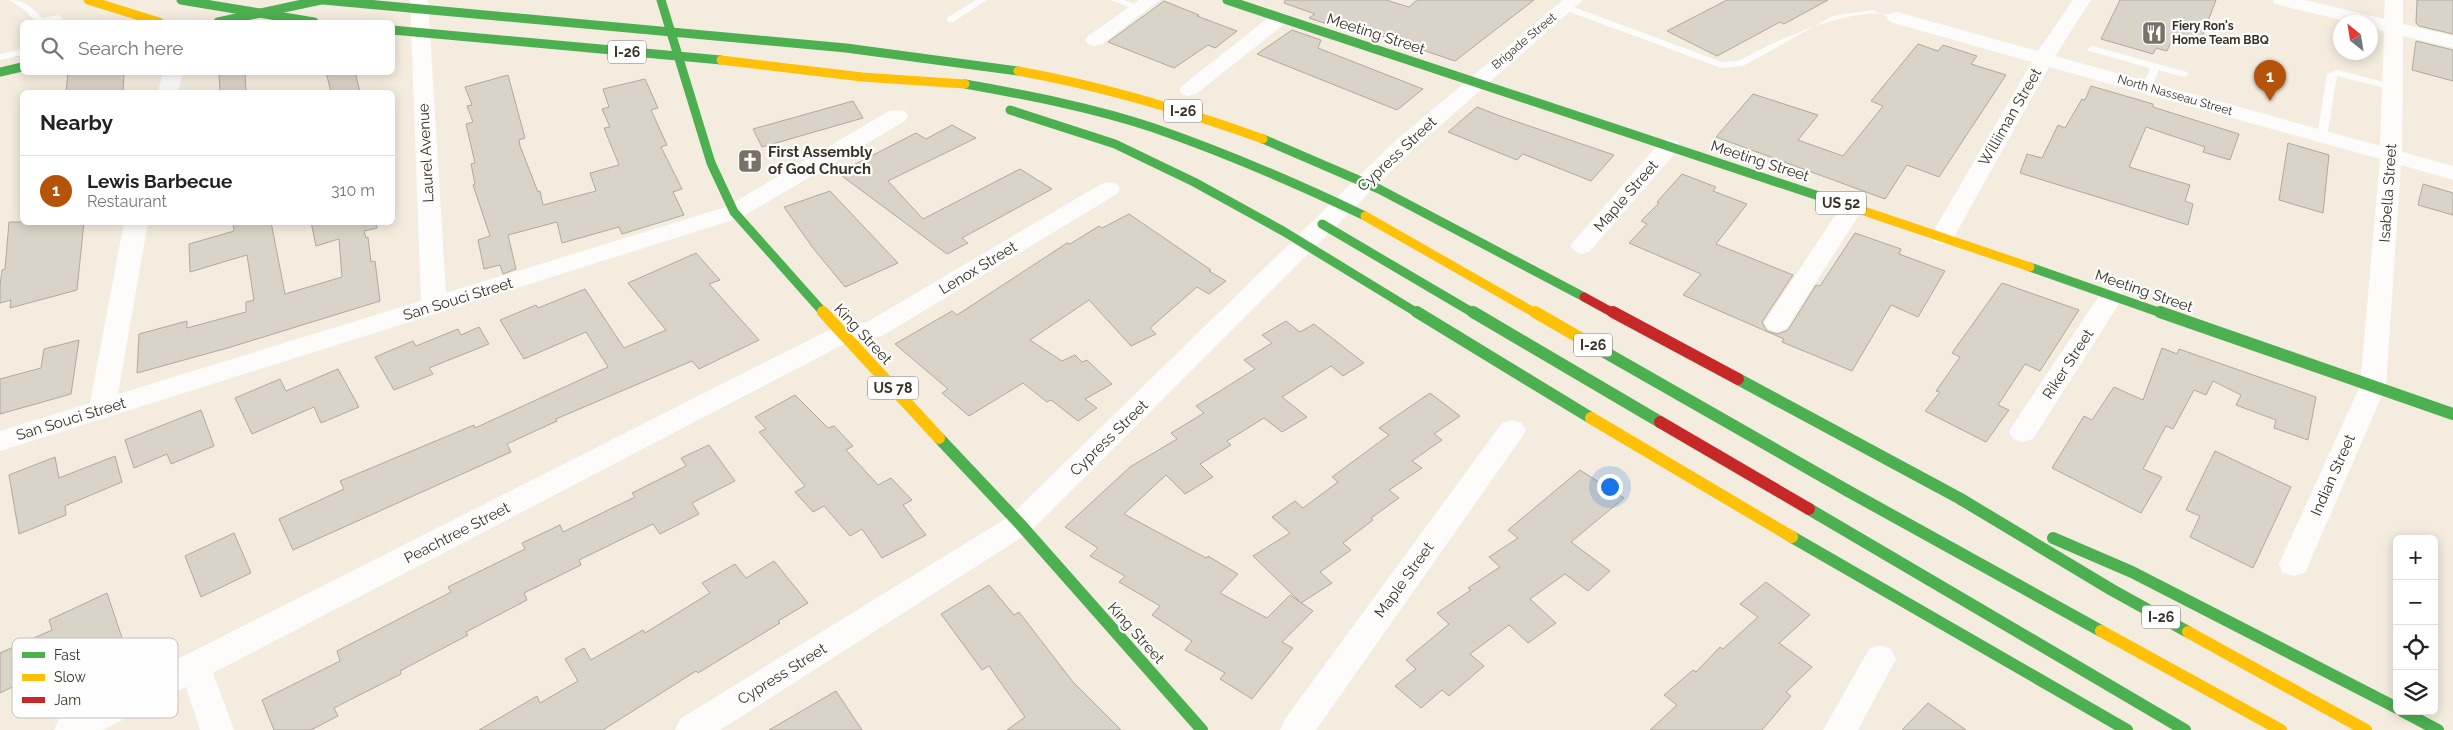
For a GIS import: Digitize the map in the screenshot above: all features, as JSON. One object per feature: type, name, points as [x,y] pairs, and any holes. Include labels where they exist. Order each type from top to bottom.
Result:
[{"type":"main road","points":[[88,0],[123,18],[140,20]]},
{"type":"main road","points":[[181,0],[302,20]]},
{"type":"main road","points":[[227,20],[322,0]]},
{"type":"main road","name":"I-26","points":[[322,0],[846,48],[942,60],[1022,72],[1127,95],[1202,116],[1270,141],[1379,189],[1656,335],[1959,498],[2112,590],[2366,730]]},
{"type":"main road","name":"King Street","points":[[661,0],[711,163],[734,212],[842,334],[1020,524],[1202,730]]},
{"type":"main road","name":"Meeting Street","points":[[1226,0],[1942,237],[2453,414]]},
{"type":"main road","name":"I-26","points":[[395,30],[718,60],[862,77],[973,85],[1027,95],[1153,128],[1287,179],[1379,223],[1848,491],[2281,730]]},
{"type":"main road","points":[[0,72],[20,67]]},
{"type":"main road","points":[[862,77],[954,95]]},
{"type":"main road","points":[[999,107],[1093,136],[1148,158],[1264,220],[1423,318],[1876,586],[2127,730]]},
{"type":"main road","points":[[1322,224],[2185,730]]},
{"type":"main road","points":[[1959,498],[2132,572],[2393,706]]},
{"type":"main road","points":[[2410,715],[2438,730]]},
{"type":"street","name":"Laurel Avenue","points":[[419,0],[434,306]]},
{"type":"street","name":"Williiman Street","points":[[1942,237],[2044,58],[2082,0]]},
{"type":"street","points":[[2282,0],[2453,42]]},
{"type":"street","name":"Isabella Street","points":[[2373,386],[2391,156],[2394,0]]},
{"type":"street","points":[[1095,40],[1145,4]]},
{"type":"street","name":"Brigade Street","points":[[1475,83],[1569,4]]},
{"type":"street","points":[[1189,90],[1280,18]]},
{"type":"street","name":"North Nasseau Street","points":[[1897,18],[2148,87],[2323,129],[2391,156],[2453,173]]},
{"type":"street","points":[[168,90],[172,75]]},
{"type":"street","name":"Cypress Street","points":[[692,730],[1020,524],[1190,359],[1322,224],[1401,148],[1475,83]]},
{"type":"street","name":"San Souci Street","points":[[0,441],[734,212],[897,116]]},
{"type":"street","name":"Maple Street","points":[[1582,246],[1669,146]]},
{"type":"street","name":"Lenox Street","points":[[842,334],[873,330],[1109,190]]},
{"type":"street","points":[[1777,323],[1852,207]]},
{"type":"street","points":[[102,409],[135,225]]},
{"type":"street","name":"Riker Street","points":[[2023,432],[2112,296]]},
{"type":"street","name":"Peachtree Street","points":[[178,676],[842,334]]},
{"type":"street","name":"Indian Street","points":[[2294,564],[2373,386]]},
{"type":"street","name":"Maple Street","points":[[1296,730],[1512,430]]},
{"type":"street","points":[[1840,730],[1880,659]]},
{"type":"street","points":[[195,667],[217,730]]},
{"type":"street","name":"Peachtree Street","points":[[71,730],[95,718]]},
{"type":"lane","points":[[14,0],[29,9],[37,20]]},
{"type":"lane","points":[[950,20],[982,0]]},
{"type":"lane","points":[[1115,0],[1145,4]]},
{"type":"lane","points":[[1569,4],[1721,66],[1740,64],[1830,14],[1874,7],[1883,0]]},
{"type":"lane","points":[[1874,7],[1897,18]]},
{"type":"lane","points":[[2092,49],[2184,74]]},
{"type":"lane","points":[[0,57],[20,52]]},
{"type":"lane","points":[[2148,87],[2155,66]]},
{"type":"lane","points":[[2323,129],[2332,74],[2337,73],[2393,86]]},
{"type":"building","points":[[1285,0],[1386,0],[1409,7],[1417,0],[1534,0],[1455,61],[1329,18],[1327,24],[1309,18],[1315,14],[1284,3]]},
{"type":"building","points":[[1727,0],[1828,0],[1784,24],[1780,22],[1717,56],[1667,31]]},
{"type":"building","name":"Fiery Ron's Home Team BBQ","points":[[2120,0],[2216,0],[2199,45],[2172,40],[2167,51],[2156,48],[2153,54],[2101,39]]},
{"type":"building","points":[[2417,0],[2453,0],[2453,34],[2419,26],[2416,23]]},
{"type":"building","points":[[1164,1],[1237,31],[1215,48],[1208,45],[1174,68],[1108,42]]},
{"type":"building","points":[[1292,30],[1321,40],[1318,48],[1423,89],[1397,110],[1257,54]]},
{"type":"building","points":[[2416,41],[2453,50],[2453,81],[2412,70]]},
{"type":"building","points":[[1918,44],[1938,51],[1943,45],[1977,56],[1971,64],[2006,75],[1939,177],[1907,165],[1885,199],[1716,137],[1753,94],[1818,115],[1798,140],[1843,156],[1883,106],[1871,101]]},
{"type":"building","points":[[68,75],[124,75],[123,90],[66,90]]},
{"type":"building","points":[[219,75],[245,75],[246,90],[220,90]]},
{"type":"building","points":[[327,75],[356,75],[360,90],[330,90]]},
{"type":"building","points":[[508,75],[525,138],[519,140],[520,146],[538,192],[540,191],[543,205],[596,191],[590,173],[619,165],[604,128],[610,127],[602,109],[609,107],[603,89],[645,79],[658,108],[651,110],[667,145],[661,147],[682,189],[673,192],[684,215],[622,234],[619,227],[562,243],[557,222],[508,235],[516,269],[503,274],[500,265],[484,269],[478,240],[490,236],[473,185],[475,184],[471,164],[475,163],[466,124],[473,122],[467,106],[472,105],[465,87]]},
{"type":"building","points":[[2091,86],[2153,104],[2153,107],[2239,134],[2230,160],[2203,152],[2205,147],[2146,127],[2129,167],[2190,185],[2185,201],[2193,204],[2188,225],[2020,173],[2027,154],[2042,158],[2058,125],[2065,128],[2082,99],[2085,100]]},
{"type":"building","points":[[853,101],[863,118],[762,147],[753,129]]},
{"type":"building","points":[[1477,107],[1614,155],[1591,181],[1523,154],[1517,160],[1448,132]]},
{"type":"building","points":[[952,125],[976,138],[888,181],[923,219],[1020,169],[1052,189],[962,238],[968,243],[947,254],[838,173],[916,133],[926,139]]},
{"type":"building","points":[[2288,143],[2329,155],[2323,213],[2279,200]]},
{"type":"building","points":[[1682,174],[1716,187],[1713,191],[1747,204],[1716,244],[1793,275],[1762,322],[1767,331],[1778,334],[1788,330],[1816,285],[1820,286],[1855,233],[1901,249],[1899,254],[1945,271],[1918,317],[1891,305],[1852,371],[1782,342],[1784,339],[1683,295],[1701,274],[1629,243],[1647,224],[1641,221],[1659,203],[1657,202]]},
{"type":"building","points":[[2423,184],[2453,193],[2453,215],[2418,205]]},
{"type":"building","points":[[830,191],[898,263],[845,287],[813,248],[784,207]]},
{"type":"building","points":[[1129,214],[1226,281],[1209,294],[1197,287],[1150,328],[1156,334],[1131,346],[1089,300],[1030,340],[1062,361],[1075,355],[1082,362],[1087,360],[1112,384],[1085,399],[1097,408],[1078,421],[1051,400],[1047,402],[1023,383],[969,416],[942,393],[948,389],[895,344],[952,311],[957,315],[1067,243],[1070,244],[1099,226],[1102,228]]},
{"type":"building","points":[[9,222],[20,222],[20,225],[84,225],[77,290],[10,308],[11,300],[0,303],[2,270],[5,269]]},
{"type":"building","points":[[233,225],[272,225],[285,294],[342,277],[339,239],[316,246],[312,225],[376,225],[377,228],[364,231],[366,238],[368,237],[371,262],[375,261],[380,301],[231,347],[137,373],[139,334],[187,321],[187,328],[246,312],[246,302],[254,300],[247,255],[190,272],[189,244],[234,231]]},
{"type":"building","points":[[696,253],[720,280],[709,284],[759,340],[699,369],[692,361],[556,419],[557,421],[507,444],[511,452],[293,550],[279,519],[344,489],[340,481],[474,425],[475,428],[608,367],[586,332],[524,359],[500,320],[536,305],[538,308],[585,289],[624,348],[666,330],[628,283]]},
{"type":"building","points":[[2002,283],[2079,310],[2040,371],[2025,364],[1998,405],[2009,410],[1986,442],[1925,411],[1940,392],[1936,391],[1960,357],[1952,353]]},
{"type":"building","points":[[1286,321],[1300,332],[1314,324],[1364,363],[1343,376],[1331,366],[1282,397],[1307,417],[1282,432],[1264,418],[1227,441],[1231,445],[1200,464],[1213,477],[1185,494],[1166,475],[1124,514],[1206,558],[1208,556],[1238,574],[1220,593],[1267,618],[1290,595],[1313,611],[1282,642],[1293,648],[1252,699],[1220,679],[1225,673],[1185,650],[1192,641],[1152,615],[1160,606],[1119,582],[1125,576],[1090,556],[1098,548],[1065,527],[1130,467],[1177,439],[1171,433],[1204,413],[1196,406],[1255,369],[1244,360],[1272,343],[1262,335]]},
{"type":"building","points":[[479,327],[489,344],[429,368],[433,374],[394,390],[375,357],[413,341],[416,346],[458,329],[461,335]]},
{"type":"building","points":[[79,340],[71,394],[0,414],[0,379],[41,368],[44,349]]},
{"type":"building","points":[[2162,348],[2177,354],[2179,349],[2316,397],[2308,440],[2274,428],[2276,420],[2236,405],[2241,395],[2213,381],[2206,395],[2194,390],[2173,429],[2166,426],[2143,469],[2162,477],[2141,513],[2052,468],[2084,416],[2092,420],[2114,387],[2143,400]]},
{"type":"building","points":[[338,369],[359,407],[321,423],[314,407],[252,434],[235,398],[280,379],[286,391]]},
{"type":"building","points":[[1430,393],[1460,416],[1434,434],[1442,440],[1412,461],[1422,468],[1389,490],[1399,498],[1371,518],[1373,520],[1343,543],[1351,550],[1320,572],[1332,583],[1301,603],[1253,556],[1290,533],[1272,517],[1295,501],[1303,508],[1338,482],[1332,477],[1389,435],[1379,428]]},
{"type":"building","points":[[795,395],[828,428],[834,426],[853,446],[846,450],[878,485],[891,478],[912,500],[903,505],[926,535],[882,558],[862,529],[850,536],[824,506],[813,512],[795,492],[805,486],[759,432],[766,429],[755,417]]},
{"type":"building","points":[[201,410],[214,446],[171,464],[167,454],[134,468],[125,440]]},
{"type":"building","points":[[709,445],[735,481],[692,503],[699,514],[660,534],[653,524],[579,560],[581,565],[524,593],[527,600],[466,632],[468,635],[400,671],[401,674],[334,708],[338,716],[311,730],[274,730],[262,700],[340,661],[337,651],[451,592],[448,587],[525,549],[522,543],[560,525],[563,532],[635,497],[632,493],[686,466],[681,458]]},
{"type":"building","points":[[2215,451],[2291,487],[2253,568],[2190,537],[2200,516],[2186,510]]},
{"type":"building","points":[[115,456],[122,482],[65,506],[66,515],[19,534],[9,475],[55,457],[59,478]]},
{"type":"building","points":[[1580,470],[1624,498],[1571,542],[1610,571],[1588,591],[1565,574],[1530,599],[1556,623],[1528,643],[1509,625],[1470,654],[1484,666],[1449,696],[1442,690],[1421,708],[1395,686],[1416,669],[1406,660],[1449,624],[1437,613],[1471,590],[1468,588],[1500,567],[1489,557],[1518,538],[1508,530]]},
{"type":"building","points":[[234,533],[251,573],[201,597],[185,556]]},
{"type":"building","points":[[774,561],[808,603],[778,621],[780,623],[698,673],[696,671],[603,730],[479,730],[537,696],[540,703],[578,681],[565,659],[584,648],[591,660],[643,630],[645,633],[710,593],[702,583],[735,564],[746,578]]},
{"type":"building","points":[[1766,582],[1810,615],[1779,643],[1812,667],[1786,692],[1791,696],[1762,730],[1650,730],[1677,705],[1664,695],[1693,670],[1696,672],[1720,647],[1723,649],[1758,617],[1740,604]]},
{"type":"building","points":[[989,585],[1014,615],[1019,612],[1073,682],[1121,730],[1007,730],[1025,717],[989,666],[982,670],[941,614]]},
{"type":"building","points":[[107,593],[122,638],[34,638],[52,630],[49,620]]},
{"type":"building","points":[[12,648],[12,687],[0,693],[0,653]]},
{"type":"building","points":[[836,691],[862,730],[769,730]]},
{"type":"building","points":[[1928,703],[1966,730],[1902,730]]},
{"type":"traffic: fast","points":[[181,0],[302,20]]},
{"type":"traffic: fast","points":[[227,20],[321,0]]},
{"type":"traffic: fast","points":[[323,0],[846,48],[1018,71]]},
{"type":"traffic: fast","points":[[661,0],[711,163],[734,212],[823,312]]},
{"type":"traffic: fast","points":[[1227,0],[1843,204]]},
{"type":"traffic: fast","points":[[395,30],[721,60]]},
{"type":"traffic: fast","points":[[0,72],[20,67]]},
{"type":"traffic: fast","points":[[965,84],[1027,95],[1153,128],[1287,179],[1365,216]]},
{"type":"traffic: fast","points":[[1010,110],[1115,144],[1194,182],[1283,231],[1591,418]]},
{"type":"traffic: fast","points":[[1263,139],[1379,189],[1584,297]]},
{"type":"traffic: fast","points":[[1322,224],[1660,422]]},
{"type":"traffic: fast","points":[[2030,267],[2453,414]]},
{"type":"traffic: fast","points":[[1587,342],[1848,491],[2101,631]]},
{"type":"traffic: fast","points":[[1738,379],[1959,498],[2112,590],[2188,632]]},
{"type":"traffic: fast","points":[[939,438],[1020,524],[1202,730]]},
{"type":"traffic: fast","points":[[1809,509],[2185,730]]},
{"type":"traffic: fast","points":[[1792,537],[2127,730]]},
{"type":"traffic: fast","points":[[2053,538],[2132,572],[2393,706]]},
{"type":"traffic: fast","points":[[2410,715],[2438,730]]},
{"type":"traffic: slow","points":[[88,0],[153,20]]},
{"type":"traffic: slow","points":[[721,60],[862,77],[965,84]]},
{"type":"traffic: slow","points":[[1018,71],[1081,83],[1142,99],[1263,139]]},
{"type":"traffic: slow","points":[[1843,204],[2030,267]]},
{"type":"traffic: slow","points":[[1365,216],[1587,342]]},
{"type":"traffic: slow","points":[[823,312],[939,438]]},
{"type":"traffic: slow","points":[[1591,418],[1792,537]]},
{"type":"traffic: slow","points":[[2101,631],[2281,730]]},
{"type":"traffic: slow","points":[[2188,632],[2366,730]]},
{"type":"traffic: jam","points":[[1584,297],[1738,379]]},
{"type":"traffic: jam","points":[[1660,422],[1809,509]]},
{"type":"place","name":"Fiery Ron's Home Team BBQ","points":[[2154,33]]},
{"type":"place","name":"Lewis Barbecue","points":[[2270,101]]},
{"type":"place","name":"First Assembly of God Church","points":[[750,161]]}]
